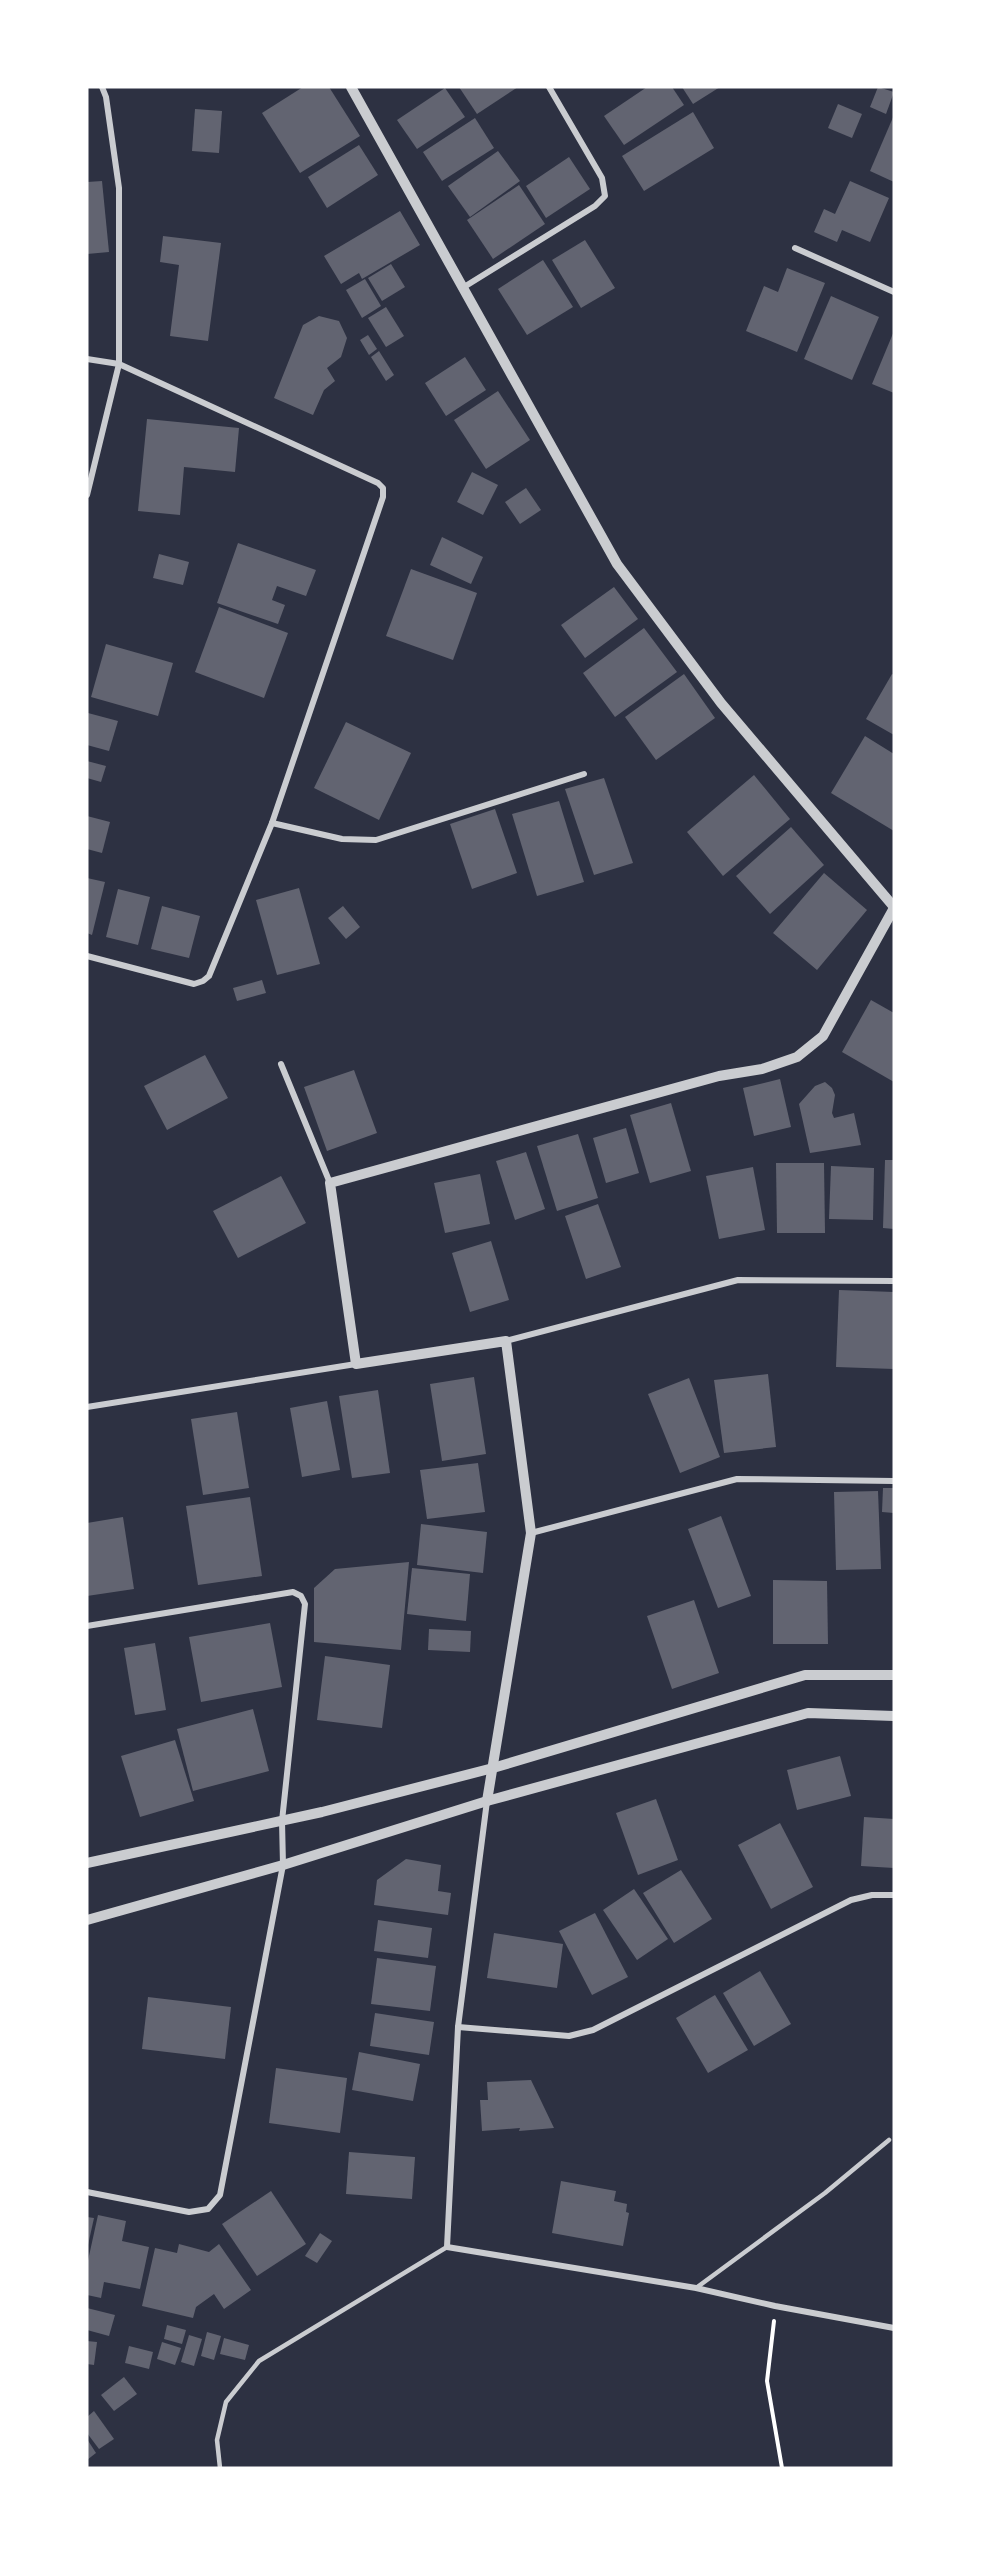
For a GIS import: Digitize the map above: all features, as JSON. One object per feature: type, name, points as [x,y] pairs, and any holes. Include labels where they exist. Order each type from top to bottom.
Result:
[{"type":"street","points":[[87,495],[119,364],[119,188],[106,97],[102,87]]},
{"type":"street","points":[[330,1183],[718,1076],[762,1069],[797,1057],[823,1036],[894,908],[721,703],[617,564],[465,287],[351,87]]},
{"type":"street","points":[[465,287],[595,206],[604,195],[602,178],[549,87]]},
{"type":"street","points":[[795,248],[894,292]]},
{"type":"street","points":[[87,358],[119,364],[378,483],[383,488],[383,497],[272,823],[209,976],[194,984],[87,956]]},
{"type":"street","points":[[272,823],[342,839],[376,840],[584,774]]},
{"type":"street","points":[[281,1064],[330,1183],[356,1364]]},
{"type":"street","points":[[87,1407],[506,1341],[738,1280],[894,1281]]},
{"type":"street","points":[[506,1341],[531,1533],[487,1802],[458,2027],[447,2247],[696,2288],[776,2306],[894,2328]]},
{"type":"street","points":[[531,1533],[737,1479],[894,1481]]},
{"type":"street","points":[[87,1626],[293,1592],[301,1596],[305,1604],[282,1821],[283,1865],[220,2195],[208,2209],[189,2212],[87,2192]]},
{"type":"street","points":[[87,1863],[282,1821],[493,1768],[805,1675],[894,1675]]},
{"type":"street","points":[[87,1920],[283,1865],[487,1802],[808,1713],[894,1716]]},
{"type":"street","points":[[458,2027],[569,2036],[593,2030],[851,1900],[872,1895],[894,1895]]},
{"type":"lane","points":[[696,2288],[825,2193],[888,2140]]},
{"type":"lane","points":[[220,2468],[217,2440],[226,2402],[259,2361],[447,2247]]},
{"type":"path","points":[[776,2306],[767,2381],[782,2468]]},
{"type":"building","points":[[303,87],[329,87],[360,136],[300,173],[262,113]]},
{"type":"building","points":[[459,87],[518,87],[477,114]]},
{"type":"building","points":[[647,87],[672,87],[684,105],[624,145],[604,116]]},
{"type":"building","points":[[682,87],[720,87],[693,104]]},
{"type":"building","points":[[878,87],[894,92],[886,114],[870,107]]},
{"type":"building","points":[[445,88],[465,117],[417,149],[397,120]]},
{"type":"building","points":[[838,104],[862,114],[852,138],[828,128]]},
{"type":"building","points":[[195,109],[222,111],[219,153],[192,151]]},
{"type":"building","points":[[693,112],[714,148],[644,191],[622,156]]},
{"type":"building","points":[[894,115],[894,182],[870,171]]},
{"type":"building","points":[[475,118],[494,148],[442,181],[423,152]]},
{"type":"building","points":[[359,145],[378,175],[327,208],[308,177]]},
{"type":"building","points":[[498,151],[520,181],[470,217],[448,186]]},
{"type":"building","points":[[569,157],[590,189],[546,218],[526,186]]},
{"type":"building","points":[[102,181],[109,252],[87,254],[87,182]]},
{"type":"building","points":[[850,181],[889,198],[870,242],[842,230],[837,242],[814,232],[824,209],[835,214]]},
{"type":"building","points":[[519,185],[545,224],[493,259],[467,220]]},
{"type":"building","points":[[400,211],[420,245],[362,279],[359,273],[341,284],[324,256]]},
{"type":"building","points":[[163,236],[221,243],[208,341],[170,336],[179,265],[160,262]]},
{"type":"building","points":[[585,240],[615,288],[581,308],[552,260]]},
{"type":"building","points":[[543,260],[573,307],[527,335],[498,289]]},
{"type":"building","points":[[391,264],[405,287],[382,301],[368,278]]},
{"type":"building","points":[[787,268],[825,283],[797,352],[746,331],[764,286],[778,292]]},
{"type":"building","points":[[365,279],[381,306],[362,318],[346,290]]},
{"type":"building","points":[[831,296],[879,317],[852,380],[804,359]]},
{"type":"building","points":[[386,307],[404,336],[386,347],[368,318]]},
{"type":"building","points":[[319,316],[339,321],[347,338],[341,357],[327,368],[335,381],[324,390],[313,415],[274,398],[303,325]]},
{"type":"building","points":[[894,331],[894,393],[872,384]]},
{"type":"building","points":[[368,335],[377,349],[369,355],[360,340]]},
{"type":"building","points":[[379,351],[394,375],[386,381],[371,357]]},
{"type":"building","points":[[465,357],[486,390],[446,416],[425,383]]},
{"type":"building","points":[[498,391],[530,440],[486,469],[454,420]]},
{"type":"building","points":[[147,419],[239,428],[235,472],[184,467],[180,515],[138,511]]},
{"type":"building","points":[[472,472],[498,485],[483,515],[457,502]]},
{"type":"building","points":[[526,488],[541,510],[520,524],[505,502]]},
{"type":"building","points":[[442,537],[483,557],[471,584],[430,565]]},
{"type":"building","points":[[238,543],[316,570],[306,596],[277,586],[272,600],[285,605],[278,624],[217,603]]},
{"type":"building","points":[[159,554],[189,562],[183,585],[153,578]]},
{"type":"building","points":[[411,569],[477,593],[453,660],[386,636]]},
{"type":"building","points":[[614,587],[638,619],[585,658],[561,625]]},
{"type":"building","points":[[219,607],[288,633],[264,698],[195,672]]},
{"type":"building","points":[[644,628],[677,672],[615,717],[583,673]]},
{"type":"building","points":[[106,644],[173,663],[158,716],[91,697]]},
{"type":"building","points":[[684,674],[715,718],[656,760],[625,717]]},
{"type":"building","points":[[892,674],[894,675],[894,735],[866,719]]},
{"type":"building","points":[[88,713],[118,721],[109,751],[87,745]]},
{"type":"building","points":[[346,722],[411,753],[379,820],[314,788]]},
{"type":"building","points":[[865,736],[894,754],[894,831],[831,793]]},
{"type":"building","points":[[87,761],[106,766],[101,782],[87,778]]},
{"type":"building","points":[[754,775],[790,819],[723,876],[687,832]]},
{"type":"building","points":[[604,778],[633,863],[594,875],[565,789]]},
{"type":"building","points":[[559,801],[584,882],[537,896],[512,814]]},
{"type":"building","points":[[495,809],[517,873],[472,889],[450,824]]},
{"type":"building","points":[[87,816],[110,822],[102,853],[87,849]]},
{"type":"building","points":[[791,827],[824,865],[770,914],[736,876]]},
{"type":"building","points":[[824,873],[867,910],[817,970],[773,933]]},
{"type":"building","points":[[87,878],[105,882],[92,935],[87,933]]},
{"type":"building","points":[[299,888],[320,964],[277,975],[256,900]]},
{"type":"building","points":[[118,889],[150,897],[138,945],[106,937]]},
{"type":"building","points":[[162,906],[200,916],[189,958],[151,949]]},
{"type":"building","points":[[343,906],[360,927],[346,939],[328,918]]},
{"type":"building","points":[[262,980],[266,993],[237,1001],[233,988]]},
{"type":"building","points":[[871,1000],[894,1013],[894,1082],[842,1052]]},
{"type":"building","points":[[205,1055],[228,1098],[167,1130],[144,1086]]},
{"type":"building","points":[[354,1070],[377,1133],[327,1151],[304,1087]]},
{"type":"building","points":[[780,1079],[791,1127],[754,1136],[743,1088]]},
{"type":"building","points":[[825,1082],[832,1088],[835,1095],[832,1113],[834,1118],[854,1113],[861,1145],[810,1153],[799,1104],[815,1086]]},
{"type":"building","points":[[671,1103],[691,1171],[650,1183],[630,1115]]},
{"type":"building","points":[[626,1128],[639,1173],[606,1183],[593,1138]]},
{"type":"building","points":[[578,1134],[598,1198],[557,1211],[537,1146]]},
{"type":"building","points":[[526,1152],[545,1209],[515,1220],[496,1161]]},
{"type":"building","points":[[885,1160],[894,1160],[894,1229],[883,1228]]},
{"type":"building","points":[[776,1163],[824,1163],[825,1233],[777,1233]]},
{"type":"building","points":[[831,1166],[874,1168],[873,1220],[829,1219]]},
{"type":"building","points":[[753,1167],[765,1230],[719,1239],[706,1176]]},
{"type":"building","points":[[480,1174],[490,1224],[445,1233],[434,1183]]},
{"type":"building","points":[[281,1176],[306,1223],[238,1258],[213,1211]]},
{"type":"building","points":[[598,1204],[621,1267],[586,1279],[565,1216]]},
{"type":"building","points":[[491,1241],[509,1300],[470,1312],[452,1253]]},
{"type":"building","points":[[839,1290],[894,1292],[894,1369],[836,1367]]},
{"type":"building","points":[[768,1374],[776,1447],[724,1453],[714,1380]]},
{"type":"building","points":[[474,1377],[486,1454],[442,1461],[430,1384]]},
{"type":"building","points":[[689,1378],[720,1457],[680,1473],[648,1394]]},
{"type":"building","points":[[378,1390],[390,1473],[352,1478],[339,1396]]},
{"type":"building","points":[[327,1401],[340,1470],[302,1477],[290,1408]]},
{"type":"building","points":[[237,1412],[249,1488],[203,1495],[191,1419]]},
{"type":"building","points":[[478,1463],[485,1512],[427,1519],[420,1470]]},
{"type":"building","points":[[883,1488],[894,1488],[894,1513],[882,1512]]},
{"type":"building","points":[[878,1491],[881,1569],[836,1570],[834,1492]]},
{"type":"building","points":[[250,1497],[262,1576],[198,1585],[186,1506]]},
{"type":"building","points":[[721,1516],[751,1596],[718,1608],[688,1529]]},
{"type":"building","points":[[123,1517],[134,1589],[87,1596],[87,1523]]},
{"type":"building","points":[[421,1524],[487,1532],[483,1573],[417,1565]]},
{"type":"building","points":[[409,1562],[401,1650],[314,1642],[314,1588],[335,1569]]},
{"type":"building","points":[[412,1568],[470,1574],[466,1621],[407,1614]]},
{"type":"building","points":[[773,1580],[827,1581],[828,1644],[773,1644]]},
{"type":"building","points":[[694,1600],[719,1673],[672,1689],[647,1616]]},
{"type":"building","points":[[270,1623],[282,1687],[201,1702],[189,1637]]},
{"type":"building","points":[[429,1629],[471,1631],[470,1652],[428,1650]]},
{"type":"building","points":[[155,1643],[166,1710],[135,1715],[124,1648]]},
{"type":"building","points":[[325,1656],[390,1665],[382,1728],[317,1720]]},
{"type":"building","points":[[253,1709],[269,1771],[193,1791],[177,1729]]},
{"type":"building","points":[[175,1740],[194,1801],[140,1817],[121,1756]]},
{"type":"building","points":[[840,1756],[851,1796],[797,1810],[787,1770]]},
{"type":"building","points":[[656,1799],[678,1860],[638,1875],[616,1813]]},
{"type":"building","points":[[864,1817],[894,1819],[894,1868],[861,1866]]},
{"type":"building","points":[[780,1823],[813,1887],[771,1909],[738,1845]]},
{"type":"building","points":[[406,1859],[441,1865],[438,1891],[451,1893],[448,1915],[374,1905],[377,1880]]},
{"type":"building","points":[[681,1870],[712,1919],[674,1943],[643,1893]]},
{"type":"building","points":[[634,1889],[668,1939],[637,1960],[603,1910]]},
{"type":"building","points":[[595,1913],[628,1977],[592,1995],[559,1931]]},
{"type":"building","points":[[378,1920],[432,1928],[428,1958],[374,1951]]},
{"type":"building","points":[[494,1933],[563,1944],[557,1988],[487,1978]]},
{"type":"building","points":[[377,1958],[436,1966],[430,2011],[371,2004]]},
{"type":"building","points":[[760,1971],[791,2024],[754,2046],[723,1993]]},
{"type":"building","points":[[715,1995],[748,2050],[708,2073],[676,2018]]},
{"type":"building","points":[[148,1997],[231,2007],[225,2059],[142,2049]]},
{"type":"building","points":[[375,2013],[434,2022],[429,2055],[370,2046]]},
{"type":"building","points":[[359,2052],[420,2064],[413,2101],[352,2090]]},
{"type":"building","points":[[276,2068],[347,2078],[340,2133],[269,2123]]},
{"type":"building","points":[[531,2080],[554,2128],[482,2131],[480,2100],[488,2100],[487,2082]]},
{"type":"building","points":[[349,2152],[415,2157],[412,2199],[346,2194]]},
{"type":"building","points":[[561,2181],[616,2191],[614,2201],[627,2204],[626,2212],[629,2213],[623,2246],[552,2233]]},
{"type":"building","points":[[271,2191],[306,2244],[257,2276],[222,2224]]},
{"type":"building","points":[[98,2215],[126,2221],[122,2241],[149,2247],[140,2289],[104,2282],[101,2298],[87,2295],[87,2265]]},
{"type":"building","points":[[87,2217],[94,2218],[88,2245],[87,2245]]},
{"type":"building","points":[[320,2233],[332,2241],[317,2263],[305,2256]]},
{"type":"building","points":[[179,2244],[209,2252],[219,2244],[251,2290],[224,2309],[214,2294],[196,2307],[193,2318],[142,2306],[155,2248],[177,2253]]},
{"type":"building","points":[[87,2308],[115,2315],[109,2336],[87,2330]]},
{"type":"building","points":[[167,2325],[186,2330],[182,2344],[164,2339]]},
{"type":"building","points":[[207,2332],[221,2336],[214,2360],[201,2356]]},
{"type":"building","points":[[189,2335],[202,2339],[194,2366],[181,2362]]},
{"type":"building","points":[[224,2338],[249,2345],[245,2360],[220,2354]]},
{"type":"building","points":[[87,2341],[97,2342],[94,2365],[87,2364]]},
{"type":"building","points":[[162,2342],[181,2348],[175,2365],[157,2359]]},
{"type":"building","points":[[129,2346],[153,2352],[149,2369],[125,2363]]},
{"type":"building","points":[[124,2377],[137,2394],[114,2411],[101,2395]]},
{"type":"building","points":[[94,2411],[114,2439],[99,2449],[87,2433],[87,2417]]},
{"type":"building","points":[[87,2439],[96,2453],[87,2460]]}]
